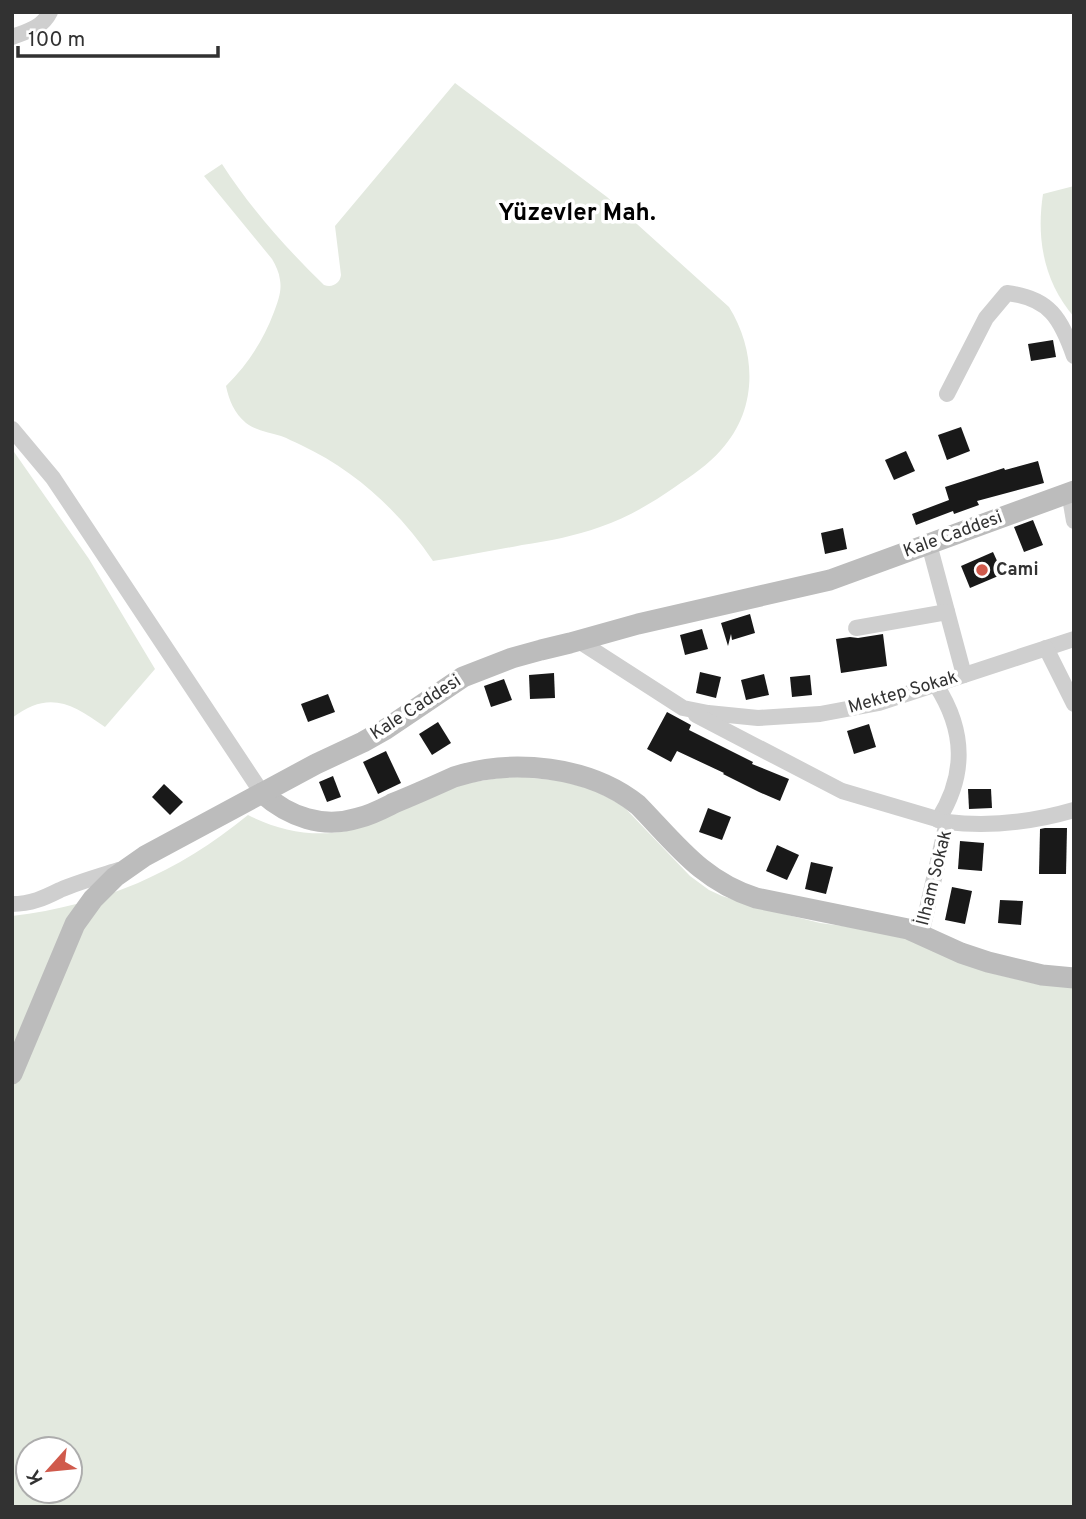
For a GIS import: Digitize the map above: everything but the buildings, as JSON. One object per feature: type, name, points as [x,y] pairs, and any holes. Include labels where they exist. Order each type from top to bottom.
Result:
[{"type":"street","points":[[12,37],[38,27],[50,12]]},
{"type":"street","points":[[947,394],[986,318],[1007,293],[1036,301],[1052,312],[1064,328],[1074,356]]},
{"type":"street","points":[[12,429],[54,478],[262,793],[294,815],[333,823],[361,818],[470,772],[486,769],[509,767],[567,773],[601,783],[629,798],[699,868],[727,887],[756,898],[908,929],[961,953],[1010,968],[1074,978]]},
{"type":"street","points":[[1071,491],[1074,521]]},
{"type":"street","name":"Kale Caddesi","points":[[12,1073],[75,924],[98,893],[130,866],[386,729],[463,677],[512,658],[638,624],[830,580],[1071,491]]},
{"type":"street","points":[[929,544],[964,675]]},
{"type":"street","points":[[856,628],[947,612]]},
{"type":"street","name":"Mektep Sokak","points":[[579,641],[683,708],[733,716],[774,718],[878,703],[1074,639]]},
{"type":"street","points":[[1046,648],[1074,704]]},
{"type":"street","points":[[683,708],[842,791],[943,821],[956,781],[959,753],[950,710],[936,685]]},
{"type":"street","name":"İlham Sokak","points":[[921,935],[943,821],[973,825],[999,824],[1074,810]]},
{"type":"street","points":[[12,904],[43,899],[130,866]]},
{"type":"shaded area","points":[[455,83],[607,197],[729,307],[745,343],[749,380],[742,417],[721,450],[711,461],[639,510],[571,536],[433,561],[406,525],[358,480],[301,445],[250,426],[235,411],[226,386],[248,361],[265,333],[278,300],[280,280],[272,259],[204,176],[222,164],[245,197],[283,242],[324,285],[336,284],[341,275],[335,226]]},
{"type":"shaded area","points":[[1074,186],[1074,317],[1049,275],[1042,243],[1041,211],[1043,194]]},
{"type":"shaded area","points":[[12,449],[89,559],[155,669],[105,727],[71,706],[60,703],[37,704],[12,718]]},
{"type":"shaded area","points":[[522,777],[562,781],[593,790],[624,807],[690,876],[722,896],[820,923],[895,933],[995,974],[1036,984],[1074,987],[1074,1507],[12,1507],[12,916],[77,904],[138,883],[194,854],[248,815],[296,831],[334,833],[347,831],[456,785]]},
{"type":"place","name":"Cami","points":[[982,570]]},
{"type":"district","name":"Yüzevler Mah.","points":[[577,214]]}]
